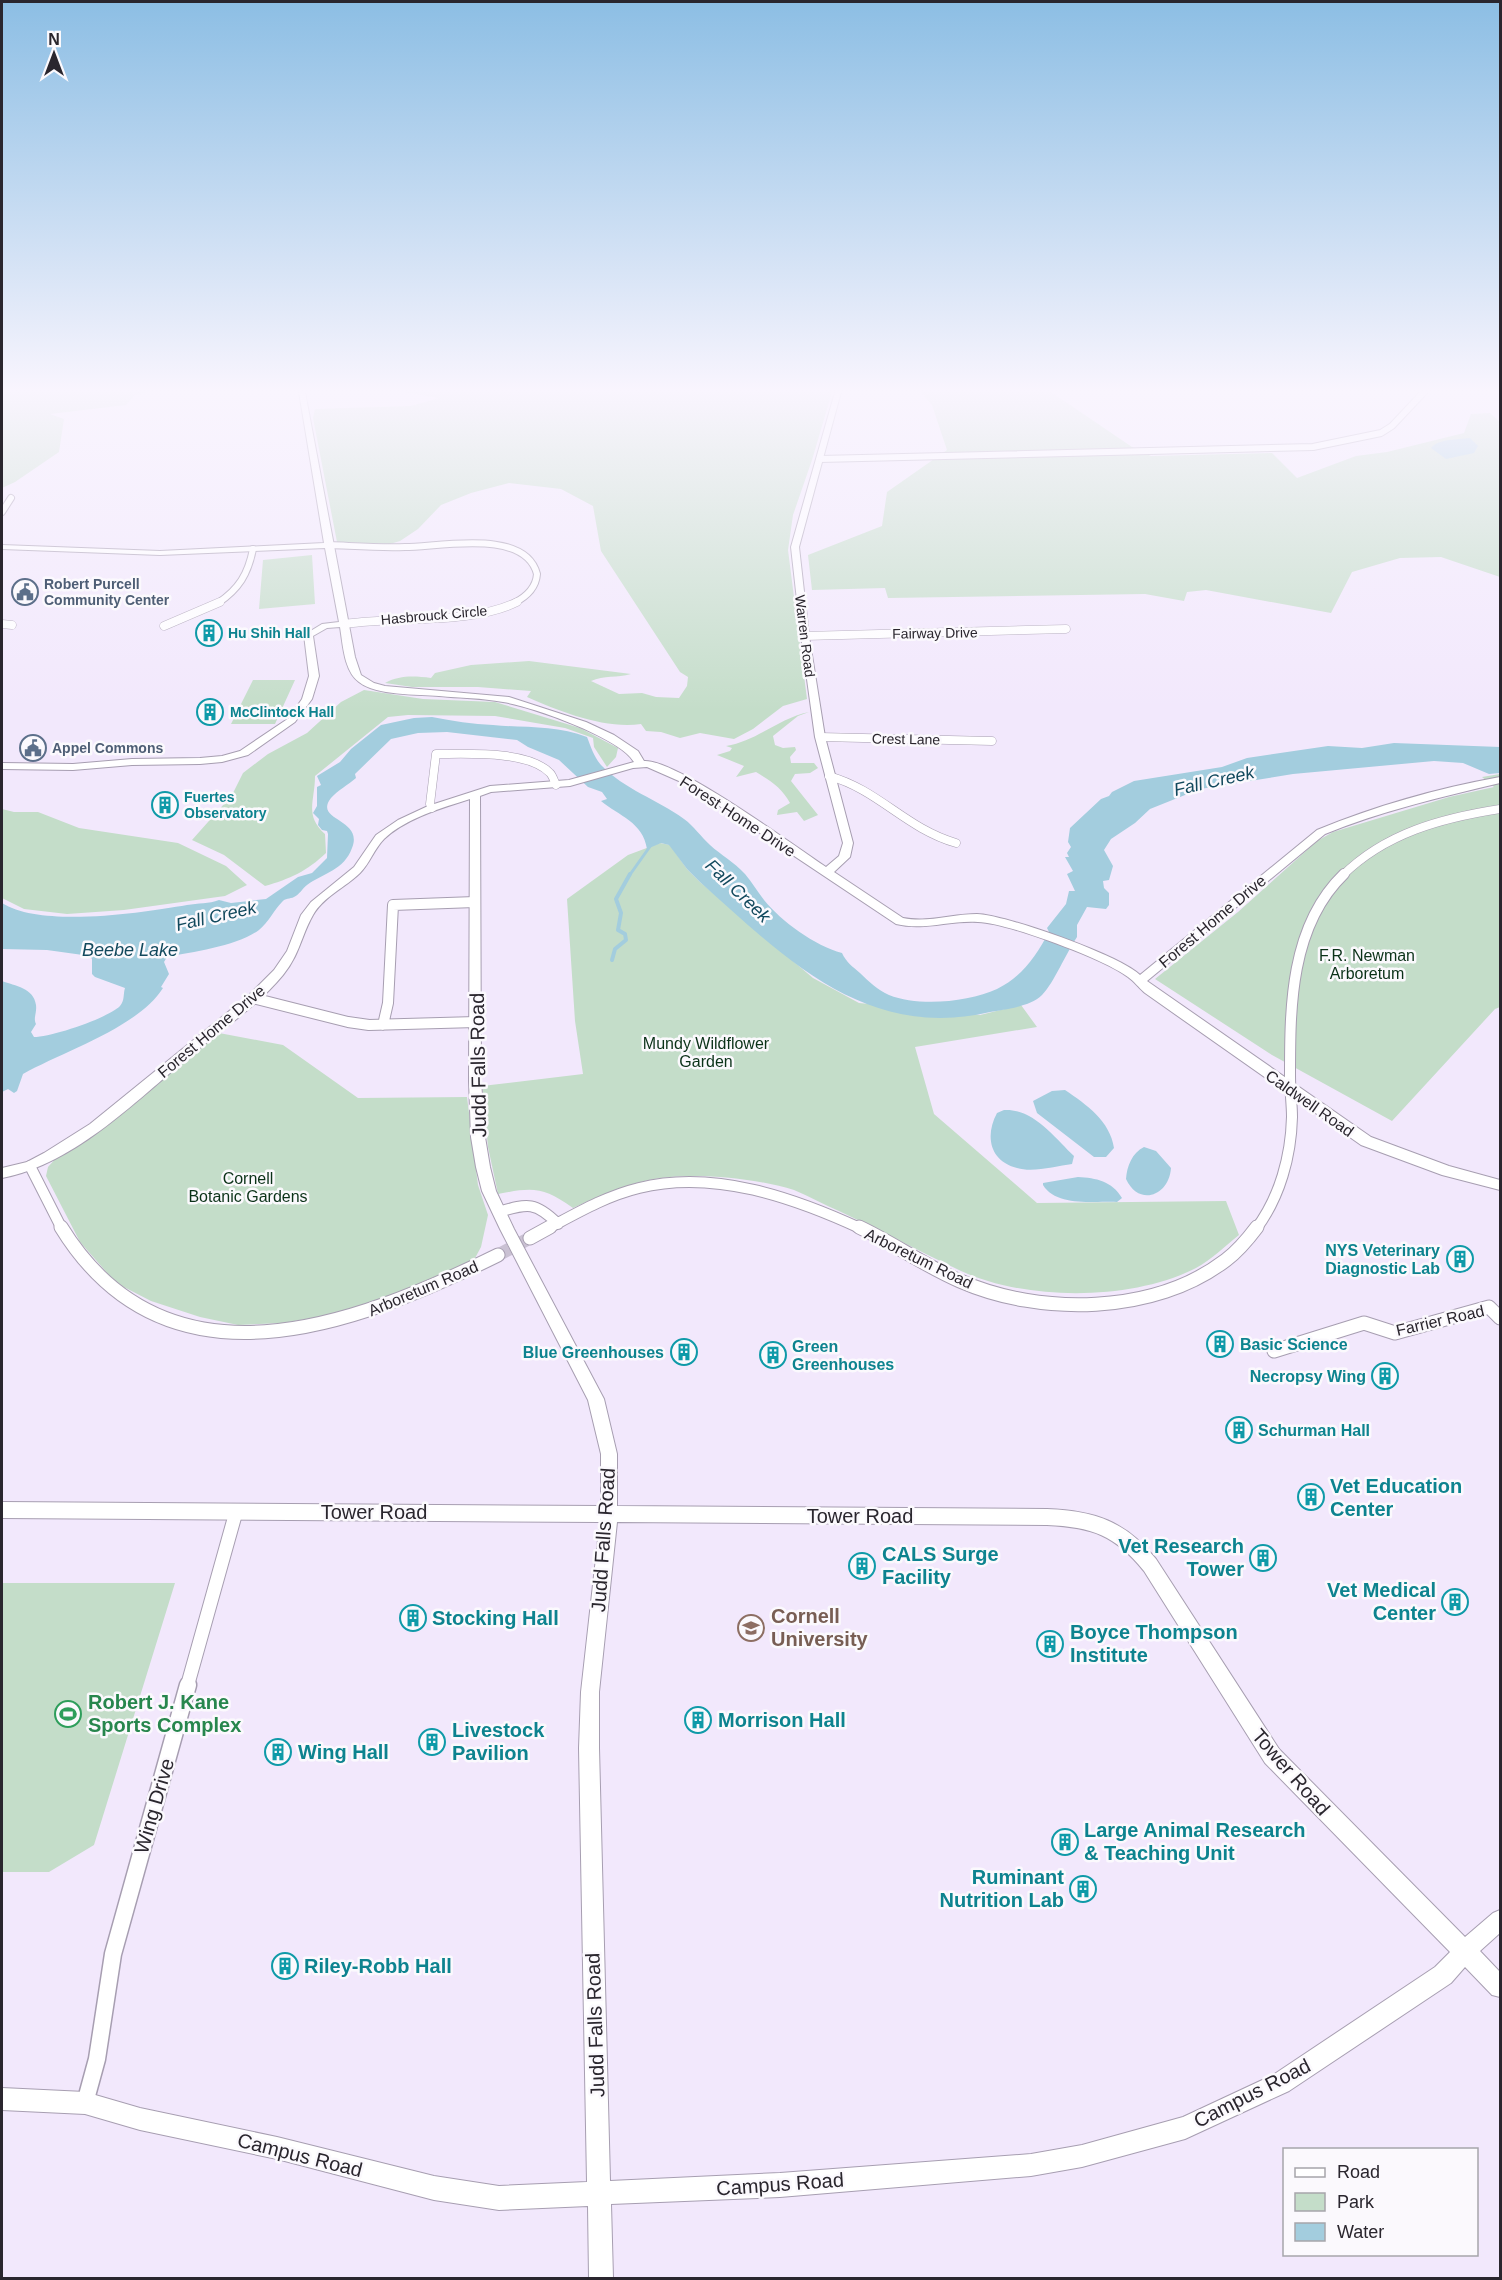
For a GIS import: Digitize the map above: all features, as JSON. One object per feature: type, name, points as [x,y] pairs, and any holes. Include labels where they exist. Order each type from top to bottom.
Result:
[{"type":"street","points":[[2,512],[11,498]]},
{"type":"street","points":[[320,498],[353,670],[362,682],[376,687],[407,692],[491,696],[506,699],[583,724],[602,733],[634,753],[640,764]]},
{"type":"street","name":"Warren Road","points":[[808,498],[795,548],[820,737],[848,848],[843,860],[826,872]]},
{"type":"street","name":"Hasbrouck Circle","points":[[330,545],[401,547],[461,543],[489,544],[522,554],[530,559],[537,574],[530,591],[518,600],[498,609],[467,615],[385,619],[345,624]]},
{"type":"street","points":[[2,547],[144,552],[330,545]]},
{"type":"street","points":[[164,626],[204,610],[236,588],[247,572],[253,549]]},
{"type":"street","points":[[2,624],[12,626]]},
{"type":"street","points":[[2,766],[74,766],[200,761],[222,759],[244,753],[282,729],[296,716],[307,699],[314,676],[308,635],[325,626],[345,624]]},
{"type":"street","name":"Fairway Drive","points":[[805,636],[1066,629]]},
{"type":"street","name":"Crest Lane","points":[[820,737],[992,741]]},
{"type":"street","points":[[432,808],[436,754],[477,754],[522,760],[544,768],[555,778],[556,785]]},
{"type":"street","name":"Forest Home Drive","points":[[2,1173],[30,1166],[68,1146],[95,1127],[253,998],[278,973],[292,952],[307,915],[315,904],[358,869],[384,833],[432,808],[475,794],[508,786],[578,782],[640,764],[663,769],[692,783],[900,921],[916,924],[967,918],[991,919],[1096,956],[1141,980],[1321,832],[1352,819],[1447,792],[1500,780]]},
{"type":"street","points":[[829,776],[847,780],[875,795],[925,833],[956,843]]},
{"type":"street","name":"Judd Falls Road","points":[[475,794],[478,1137],[489,1191],[596,1399],[604,1425],[609,1454],[609,1514],[590,1692],[602,2278]]},
{"type":"street","name":"Arboretum Road","points":[[530,1238],[597,1202],[643,1187],[675,1182],[731,1186],[777,1196],[884,1239],[935,1268],[982,1289],[1050,1302],[1128,1299],[1156,1294],[1206,1274],[1225,1263],[1255,1234],[1277,1193],[1286,1165],[1292,1117],[1290,1089],[1292,990],[1298,952],[1313,915],[1325,894],[1350,867],[1395,837],[1443,819],[1500,809]]},
{"type":"street","points":[[383,1025],[388,1004],[393,905],[475,902]]},
{"type":"street","name":"Caldwell Road","points":[[1141,980],[1149,990],[1343,1127],[1374,1144],[1459,1175],[1500,1185]]},
{"type":"street","points":[[253,998],[348,1022],[383,1025],[476,1022]]},
{"type":"street","name":"Arboretum Road","points":[[30,1166],[59,1224],[92,1270],[126,1300],[155,1315],[192,1327],[231,1333],[260,1334],[320,1325],[405,1300],[498,1255]]},
{"type":"street","points":[[499,1212],[531,1204],[545,1209],[558,1224]]},
{"type":"street","name":"Farrier Road","points":[[1274,1352],[1364,1323],[1395,1333],[1489,1306],[1500,1318]]},
{"type":"street","name":"Tower Road","points":[[2,1510],[1068,1517],[1092,1521],[1108,1527],[1139,1550],[1272,1756],[1500,1987]]},
{"type":"street","name":"Wing Drive","points":[[84,2103],[99,2049],[113,1954],[236,1512]]},
{"type":"street","name":"Campus Road","points":[[2,2099],[84,2103],[140,2119],[276,2148],[434,2188],[499,2198],[780,2185],[966,2172],[1030,2165],[1082,2156],[1185,2128],[1281,2083],[1443,1975],[1500,1920]]},
{"type":"green space","points":[[329,498],[458,498],[441,505],[418,529],[400,541],[390,544],[337,542]]},
{"type":"green space","points":[[579,498],[799,498],[793,515],[788,550],[807,699],[783,706],[753,729],[734,739],[700,733],[680,738],[661,732],[646,731],[641,724],[612,724],[583,718],[527,697],[531,691],[478,687],[412,687],[385,683],[407,677],[431,678],[435,673],[471,665],[529,661],[631,674],[591,681],[619,694],[642,693],[656,697],[679,698],[687,686],[688,677],[680,672],[601,551],[593,506]]},
{"type":"green space","points":[[886,498],[1500,498],[1500,577],[1441,557],[1400,558],[1352,572],[1331,613],[1206,590],[1187,592],[1184,601],[1145,594],[888,598],[885,588],[812,590],[808,555],[882,526]]},
{"type":"green space","points":[[312,555],[315,604],[259,609],[263,560]]},
{"type":"green space","points":[[253,680],[295,680],[275,724],[231,724]]},
{"type":"green space","points":[[364,690],[423,699],[495,702],[580,728],[618,748],[616,757],[607,767],[594,747],[593,738],[565,728],[495,716],[408,715],[388,717],[315,776],[313,814],[325,834],[326,853],[305,870],[265,886],[224,855],[192,840],[232,795],[243,773],[268,754],[307,733],[341,702]]},
{"type":"green space","points":[[809,712],[798,716],[773,736],[775,745],[783,748],[795,747],[796,750],[790,757],[791,763],[814,763],[818,768],[810,773],[795,774],[791,781],[818,815],[804,821],[797,812],[777,815],[778,810],[790,803],[780,789],[756,772],[736,777],[744,766],[717,755],[730,751],[732,748],[726,746],[748,739],[788,719]]},
{"type":"green space","name":"F.R. Newman Arboretum","points":[[1500,774],[1500,1007],[1495,1009],[1392,1121],[1272,1055],[1155,979],[1238,912],[1317,841],[1333,832],[1449,797],[1494,787],[1482,777]]},
{"type":"green space","points":[[2,809],[14,812],[38,812],[79,828],[178,843],[226,866],[247,885],[225,896],[124,910],[67,914],[24,909],[2,898]]},
{"type":"green space","name":"Mundy Wildflower Garden","points":[[660,843],[670,845],[687,869],[700,882],[813,978],[859,1003],[980,1015],[1021,1005],[1037,1027],[915,1047],[934,1114],[1037,1203],[1226,1201],[1239,1235],[1202,1265],[1170,1279],[1141,1287],[1111,1291],[1047,1292],[987,1281],[961,1271],[800,1192],[761,1182],[706,1176],[654,1179],[623,1187],[573,1208],[554,1196],[538,1190],[498,1194],[488,1147],[482,1086],[583,1074],[575,1021],[567,899],[628,855]]},
{"type":"green space","name":"Cornell Botanic Gardens","points":[[219,1033],[283,1045],[358,1098],[467,1097],[478,1185],[488,1215],[481,1247],[474,1260],[419,1287],[341,1313],[283,1323],[238,1325],[200,1317],[151,1301],[116,1283],[80,1242],[46,1176],[48,1167],[57,1157],[127,1108]]},
{"type":"green space","name":"Robert J. Kane Sports Complex","points":[[2,1583],[175,1583],[94,1845],[49,1872],[2,1872]]},
{"type":"water","points":[[432,717],[478,724],[564,730],[587,737],[596,759],[610,774],[688,822],[710,845],[741,870],[771,908],[789,924],[810,939],[842,953],[852,966],[885,993],[901,999],[929,1002],[958,1000],[986,993],[1006,984],[1021,972],[1044,941],[1049,932],[1047,928],[1066,904],[1069,891],[1075,891],[1067,874],[1073,871],[1065,857],[1069,857],[1067,853],[1071,847],[1068,842],[1070,828],[1101,799],[1134,781],[1222,767],[1247,758],[1328,746],[1362,748],[1394,743],[1500,747],[1500,773],[1489,774],[1463,763],[1434,761],[1293,774],[1200,789],[1150,809],[1135,823],[1111,839],[1104,850],[1113,866],[1109,880],[1103,881],[1104,888],[1109,893],[1109,905],[1106,909],[1087,907],[1077,925],[1077,937],[1042,995],[1017,1007],[945,1018],[904,1015],[866,1004],[830,986],[796,964],[700,882],[669,845],[661,843],[647,849],[641,832],[629,820],[601,801],[607,799],[602,792],[588,787],[559,760],[517,740],[447,732],[418,733],[391,739],[355,774],[356,778],[331,798],[327,806],[328,811],[346,825],[354,838],[352,848],[339,866],[307,885],[296,896],[283,901],[262,927],[250,936],[215,948],[167,957],[164,962],[169,974],[161,987],[163,988],[137,1015],[99,1037],[23,1074],[17,1091],[14,1093],[8,1089],[2,1092],[2,981],[23,988],[32,995],[36,1005],[36,1024],[31,1032],[34,1037],[79,1026],[114,1011],[122,1004],[125,988],[95,977],[92,974],[90,956],[47,950],[2,949],[2,903],[19,911],[66,917],[144,912],[219,900],[231,903],[266,899],[298,877],[312,873],[327,858],[328,834],[318,825],[319,819],[313,813],[317,806],[317,787],[321,785],[317,776],[340,762],[351,749],[381,725],[414,718]]},
{"type":"water","points":[[1065,1090],[1096,1114],[1108,1130],[1114,1148],[1106,1157],[1094,1157],[1037,1113],[1033,1101],[1052,1091]]},
{"type":"water","points":[[1004,1110],[1024,1114],[1043,1126],[1074,1156],[1072,1164],[1023,1169],[1000,1160],[992,1146],[991,1130],[997,1113]]},
{"type":"water","points":[[1144,1147],[1156,1151],[1171,1168],[1165,1185],[1153,1194],[1145,1195],[1132,1188],[1126,1179],[1131,1160]]},
{"type":"water","points":[[1078,1177],[1091,1178],[1108,1184],[1122,1198],[1117,1202],[1066,1200],[1049,1192],[1043,1185],[1043,1183]]},
{"type":"waterway","points":[[629,876],[651,845]]},
{"type":"waterway","points":[[612,960],[615,949],[626,940],[625,934],[618,930],[621,913],[616,899],[630,874]]},
{"type":"tunnel","points":[[498,1255],[530,1238]]},
{"type":"place","name":"Robert Purcell Community Center","points":[[25,592]]},
{"type":"place","name":"Hu Shih Hall","points":[[209,633]]},
{"type":"place","name":"McClintock Hall","points":[[210,712]]},
{"type":"place","name":"Appel Commons","points":[[33,748]]},
{"type":"place","name":"Fuertes Observatory","points":[[165,805]]},
{"type":"place","name":"NYS Veterinary Diagnostic Lab","points":[[1460,1259]]},
{"type":"place","name":"Basic Science","points":[[1220,1344]]},
{"type":"place","name":"Blue Greenhouses","points":[[684,1352]]},
{"type":"place","name":"Green Greenhouses","points":[[773,1355]]},
{"type":"place","name":"Necropsy Wing","points":[[1385,1376]]},
{"type":"place","name":"Schurman Hall","points":[[1239,1430]]},
{"type":"place","name":"Vet Education Center","points":[[1311,1497]]},
{"type":"place","name":"Vet Research Tower","points":[[1263,1558]]},
{"type":"place","name":"CALS Surge Facility","points":[[862,1566]]},
{"type":"place","name":"Vet Medical Center","points":[[1455,1602]]},
{"type":"place","name":"Stocking Hall","points":[[413,1618]]},
{"type":"place","name":"Cornell University","points":[[751,1628]]},
{"type":"place","name":"Boyce Thompson Institute","points":[[1050,1644]]},
{"type":"place","name":"Robert J. Kane Sports Complex","points":[[68,1714]]},
{"type":"place","name":"Morrison Hall","points":[[698,1720]]},
{"type":"place","name":"Livestock Pavilion","points":[[432,1742]]},
{"type":"place","name":"Wing Hall","points":[[278,1752]]},
{"type":"place","name":"Large Animal Research & Teaching Unit","points":[[1065,1842]]},
{"type":"place","name":"Ruminant Nutrition Lab","points":[[1083,1889]]},
{"type":"place","name":"Riley-Robb Hall","points":[[285,1966]]},
{"type":"water label","name":"Fall Creek","points":[[1214,781]]},
{"type":"water label","name":"Fall Creek","points":[[738,891]]},
{"type":"water label","name":"Fall Creek","points":[[216,916]]},
{"type":"water label","name":"Beebe Lake","points":[[130,950]]}]
